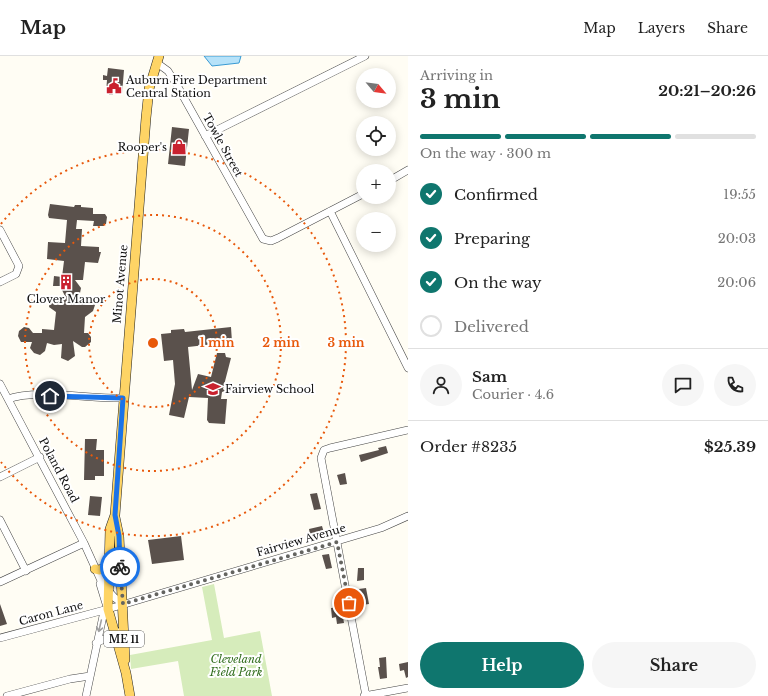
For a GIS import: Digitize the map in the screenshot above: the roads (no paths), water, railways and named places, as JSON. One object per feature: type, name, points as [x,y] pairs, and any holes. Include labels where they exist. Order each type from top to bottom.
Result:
[{"type":"main road","name":"Minot Avenue","points":[[126,673],[119,536],[115,515],[146,118],[150,89],[158,59]]},
{"type":"main road","name":"Minot Avenue","points":[[108,610],[110,529],[115,515]]},
{"type":"main road","points":[[95,569],[99,570],[108,567]]},
{"type":"main road","name":"ME 11","points":[[108,610],[126,673],[130,696]]},
{"type":"street","points":[[205,136],[365,56]]},
{"type":"street","name":"Towle Street","points":[[158,59],[170,74],[259,233],[267,241],[278,238],[330,211]]},
{"type":"street","points":[[396,177],[408,170]]},
{"type":"street","points":[[356,198],[330,211],[408,368]]},
{"type":"street","points":[[0,230],[18,263],[19,269],[13,276],[0,282]]},
{"type":"street","name":"Poland Road","points":[[0,384],[84,542],[95,569],[108,610]]},
{"type":"street","points":[[8,399],[15,396],[123,398]]},
{"type":"street","points":[[408,430],[330,448],[322,454],[322,465],[365,696],[408,688]]},
{"type":"street","points":[[0,476],[40,457]]},
{"type":"street","name":"Fairview Avenue","points":[[108,610],[123,604],[337,542],[387,526],[408,516]]},
{"type":"street","points":[[0,520],[26,571]]},
{"type":"street","points":[[0,582],[26,571],[84,542]]},
{"type":"street","name":"Poland Road","points":[[95,569],[108,592],[123,604]]},
{"type":"street","points":[[86,696],[96,643],[103,616],[108,610]]},
{"type":"street","name":"Caron Lane","points":[[0,638],[108,610]]},
{"type":"street","points":[[96,643],[124,629]]},
{"type":"street","points":[[7,696],[70,679],[90,676]]},
{"type":"water","points":[[204,56],[241,56],[239,63],[212,66]]},
{"type":"place","name":"Auburn Fire Department Central Station","points":[[114,86]]},
{"type":"place","name":"Rooper's","points":[[179,147]]},
{"type":"place","name":"Clover Manor","points":[[66,282]]},
{"type":"place","name":"Fairview School","points":[[213,389]]},
{"type":"park label","name":"Cleveland Field Park","points":[[236,665]]}]
